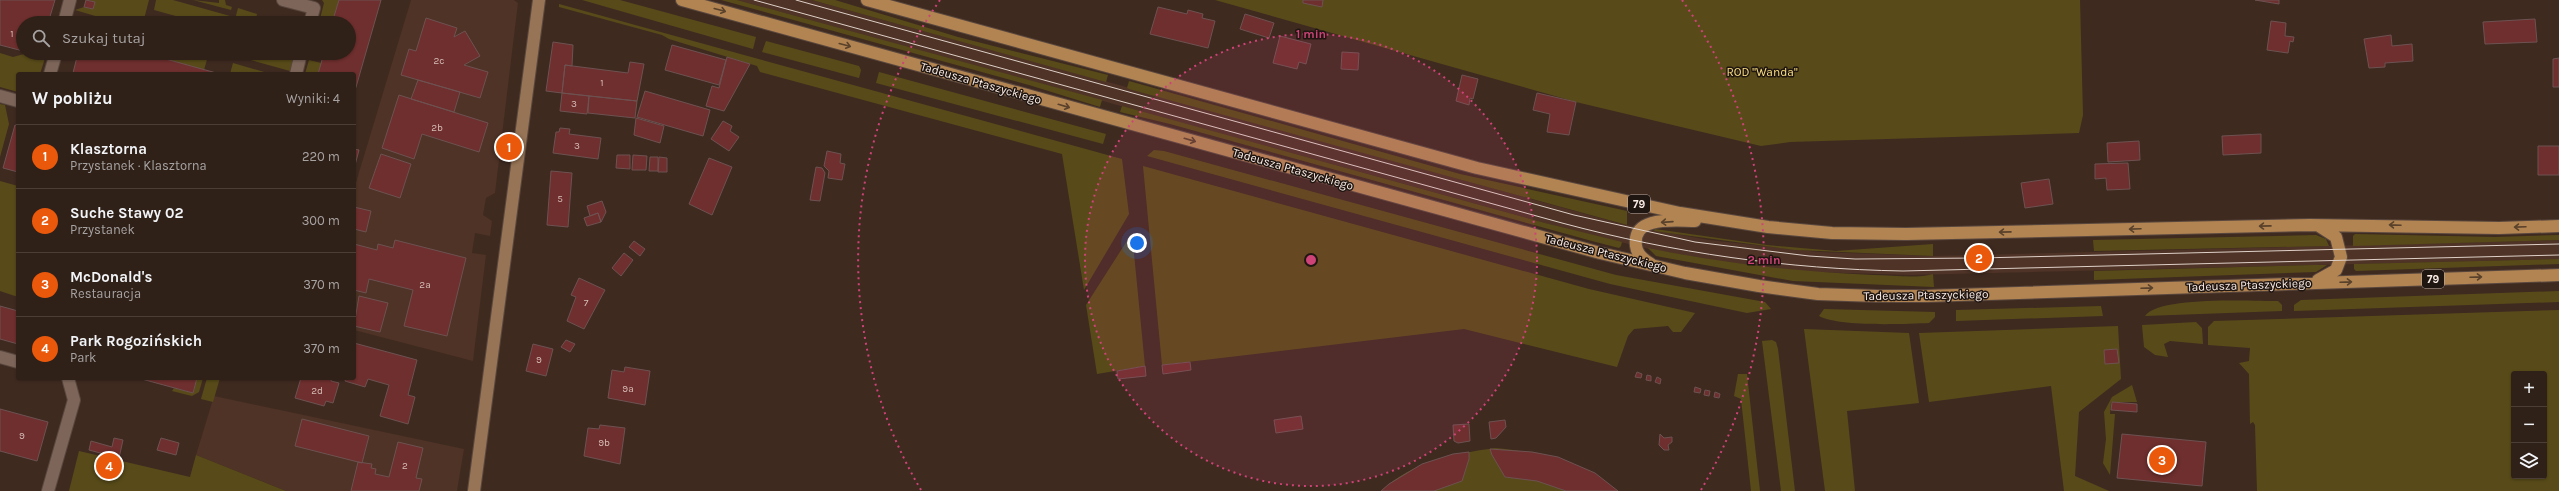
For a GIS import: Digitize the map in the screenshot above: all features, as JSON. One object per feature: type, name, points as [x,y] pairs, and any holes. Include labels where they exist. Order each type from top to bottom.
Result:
[{"type":"main road","name":"Tadeusza Ptaszyckiego","points":[[682,0],[1403,200],[1659,267],[1789,290],[1876,296],[1926,296],[2559,275]]},
{"type":"main road","name":"79","points":[[867,0],[1054,52],[1127,70],[1236,103],[1434,157],[1545,183],[1720,220],[1789,229],[1874,234],[2314,225],[2499,228],[2559,226]]},
{"type":"main road","points":[[1659,267],[1646,261],[1637,251],[1636,236],[1641,227],[1650,223],[1720,220]]},
{"type":"main road","points":[[2307,283],[2334,273],[2341,261],[2340,245],[2336,237],[2328,230],[2314,225]]},
{"type":"street","points":[[66,16],[70,0]]},
{"type":"street","points":[[283,0],[314,8],[312,16]]},
{"type":"street","points":[[474,491],[539,0]]},
{"type":"street","points":[[51,72],[54,60]]},
{"type":"street","points":[[296,72],[299,60]]},
{"type":"street","points":[[0,96],[16,100]]},
{"type":"street","points":[[0,357],[16,361]]},
{"type":"street","points":[[48,491],[74,400],[69,380]]},
{"type":"shaded area","points":[[411,0],[514,0],[518,3],[495,193],[486,198],[483,215],[492,221],[490,236],[475,233],[472,253],[486,255],[473,361],[356,331],[356,182]]},
{"type":"shaded area","points":[[737,0],[812,0],[1622,224],[1709,240],[1820,252],[1933,256],[2559,240],[2559,259],[1911,275],[1809,272],[1725,262],[1654,250],[1574,231]]},
{"type":"shaded area","points":[[214,396],[464,449],[457,491],[286,491],[196,455]]},
{"type":"green space","points":[[88,0],[149,0],[145,16],[95,16],[75,10],[84,7],[93,9],[95,2]]},
{"type":"green space","points":[[156,0],[173,0],[230,16],[176,16],[154,10]]},
{"type":"green space","points":[[193,0],[219,3],[219,0],[225,0],[226,5],[232,7],[231,10]]},
{"type":"green space","points":[[322,0],[339,0],[334,16],[321,16],[324,3]]},
{"type":"green space","points":[[582,0],[620,0],[756,37],[753,49]]},
{"type":"green space","points":[[721,0],[737,0],[1102,100],[1100,107],[1029,85]]},
{"type":"green space","points":[[812,0],[835,0],[958,37],[1108,75],[1106,82]]},
{"type":"green space","name":"ROD \"Wanda\"","points":[[1215,0],[2080,0],[2083,115],[2079,133],[1790,142],[1761,146],[1576,102]]},
{"type":"green space","points":[[559,4],[1122,159],[1129,214],[1084,290],[1062,154],[760,72],[757,66],[669,39],[662,35],[559,7]]},
{"type":"green space","points":[[238,8],[257,14],[257,16],[236,16]]},
{"type":"green space","points":[[766,41],[859,66],[861,70],[859,78],[762,52]]},
{"type":"green space","points":[[0,53],[13,57],[16,56],[16,60],[44,60],[41,72],[16,72],[16,91],[0,87]]},
{"type":"green space","points":[[169,60],[207,60],[204,70]]},
{"type":"green space","points":[[251,60],[293,60],[290,71]]},
{"type":"green space","points":[[309,60],[321,63],[319,72],[306,72]]},
{"type":"green space","points":[[233,63],[264,72],[231,72]]},
{"type":"green space","points":[[879,72],[1106,134],[1103,144],[876,83]]},
{"type":"green space","points":[[1129,81],[1460,174],[1627,211],[1627,225],[1129,89],[1127,88]]},
{"type":"green space","points":[[0,104],[5,105],[9,124],[0,157]]},
{"type":"green space","points":[[1122,106],[1545,223],[1622,242],[1621,246],[1619,248],[1592,241],[1170,124],[1120,112]]},
{"type":"green space","points":[[1154,150],[1164,151],[1616,275],[1765,302],[1771,309],[1747,313],[1610,284],[1147,156]]},
{"type":"green space","points":[[1143,166],[1589,289],[1695,313],[1681,332],[1673,332],[1668,326],[1634,329],[1628,336],[1617,367],[1464,329],[1162,365]]},
{"type":"green space","points":[[0,181],[16,185],[16,296],[0,291]]},
{"type":"green space","points":[[1655,229],[1767,245],[1836,251],[1933,244],[1933,256],[1795,250],[1654,231]]},
{"type":"green space","points":[[1132,233],[1145,366],[1097,374],[1086,305]]},
{"type":"green space","points":[[2355,234],[2495,237],[2559,235],[2559,240],[2353,246],[2353,236]]},
{"type":"green space","points":[[2316,235],[2326,239],[2329,246],[2094,251],[2093,240]]},
{"type":"green space","points":[[1648,248],[1704,258],[1788,269],[1845,274],[1919,276],[1933,274],[1934,287],[1793,281],[1656,256]]},
{"type":"green space","points":[[2559,259],[2559,264],[2356,271],[2354,269],[2354,264]]},
{"type":"green space","points":[[2327,265],[2316,272],[2094,280],[2094,271]]},
{"type":"green space","points":[[2559,291],[2559,302],[2294,311],[2294,305],[2301,300]]},
{"type":"green space","points":[[2228,300],[2278,301],[2282,305],[2282,311],[2145,316],[2153,310],[2168,305],[2186,302]]},
{"type":"green space","points":[[2101,306],[2103,316],[1956,321],[1956,310]]},
{"type":"green space","points":[[1824,309],[1935,312],[1935,317],[1929,323],[1888,324],[1841,322],[1829,320],[1819,316]]},
{"type":"green space","points":[[2559,310],[2559,491],[2257,491],[2255,425],[2253,422],[2250,424],[2249,374],[2239,363],[2249,361],[2250,348],[2208,345],[2208,327],[2214,321]]},
{"type":"green space","points":[[2196,322],[2202,328],[2203,344],[2170,341],[2164,344],[2168,357],[2155,355],[2144,347],[2142,325]]},
{"type":"green space","points":[[2118,326],[2121,379],[2079,412],[2075,476],[2109,491],[2064,491],[2051,386],[1929,402],[1919,333]]},
{"type":"green space","points":[[1804,329],[1909,333],[1919,403],[1847,411],[1855,491],[1825,491]]},
{"type":"green space","points":[[1772,340],[1776,342],[1778,349],[1795,491],[1781,491],[1762,341]]},
{"type":"green space","points":[[1738,374],[1747,374],[1760,491],[1751,491],[1741,399],[1734,396]]},
{"type":"green space","points":[[196,380],[202,380],[199,392],[192,396],[172,391],[174,388],[193,393]]},
{"type":"green space","points":[[206,380],[219,380],[213,402],[201,399]]},
{"type":"green space","points":[[2132,385],[2137,402],[2111,402],[2110,414],[2115,414],[2110,475],[2103,463],[2106,439],[2104,412],[2112,397]]},
{"type":"green space","points":[[1495,448],[1530,452],[1560,459],[1589,471],[1618,491],[1381,491],[1406,472],[1434,460]]},
{"type":"green space","points":[[79,451],[190,477],[196,455],[286,491],[69,491]]},
{"type":"building","points":[[0,0],[55,0],[50,16],[16,16],[16,49],[0,45]]},
{"type":"building","points":[[86,0],[95,2],[93,9],[84,7]]},
{"type":"building","points":[[339,0],[381,0],[356,87],[356,72],[319,72],[322,60],[356,60],[356,16],[334,16]]},
{"type":"building","points":[[1303,0],[1323,0],[1322,7],[1303,3]]},
{"type":"building","points":[[2255,0],[2279,0],[2279,4]]},
{"type":"building","points":[[1158,7],[1187,14],[1188,10],[1203,14],[1202,18],[1215,21],[1208,48],[1150,34]]},
{"type":"building","points":[[1245,14],[1274,23],[1269,38],[1240,29]]},
{"type":"building","points":[[426,18],[457,28],[454,37],[465,31],[480,56],[464,65],[488,72],[480,98],[401,75],[409,49],[416,51]]},
{"type":"building","points":[[2535,19],[2537,42],[2485,44],[2483,22]]},
{"type":"building","points":[[2271,21],[2286,23],[2285,36],[2294,37],[2293,42],[2290,41],[2288,53],[2267,50]]},
{"type":"building","points":[[2391,35],[2392,46],[2412,44],[2413,61],[2385,63],[2385,67],[2369,68],[2364,39]]},
{"type":"building","points":[[1280,36],[1311,44],[1306,64],[1299,62],[1297,69],[1273,63]]},
{"type":"building","points":[[553,42],[573,45],[572,66],[565,65],[562,93],[546,91]]},
{"type":"building","points":[[672,45],[726,60],[719,85],[665,70]]},
{"type":"building","points":[[1342,52],[1359,53],[1358,70],[1341,69]]},
{"type":"building","points":[[727,57],[750,64],[724,111],[706,106],[712,86],[719,88]]},
{"type":"building","points":[[2559,58],[2559,87],[2553,87],[2553,59]]},
{"type":"building","points":[[76,60],[169,60],[213,72],[73,72]]},
{"type":"building","points":[[630,62],[644,64],[637,101],[562,93],[565,65],[628,73]]},
{"type":"building","points":[[1462,75],[1478,79],[1473,99],[1470,98],[1469,105],[1456,101]]},
{"type":"building","points":[[418,80],[460,92],[454,112],[411,99]]},
{"type":"building","points":[[645,91],[710,110],[703,136],[637,117]]},
{"type":"building","points":[[562,93],[589,96],[587,114],[560,111]]},
{"type":"building","points":[[1537,93],[1576,102],[1569,135],[1547,132],[1550,114],[1533,110]]},
{"type":"building","points":[[399,95],[488,123],[479,152],[422,134],[414,159],[382,148]]},
{"type":"building","points":[[589,96],[637,101],[635,118],[588,113]]},
{"type":"building","points":[[636,118],[664,126],[660,143],[634,135]]},
{"type":"building","points":[[723,121],[732,126],[730,131],[739,137],[729,151],[711,139]]},
{"type":"building","points":[[15,125],[16,171],[3,168]]},
{"type":"building","points":[[560,128],[570,129],[569,134],[601,138],[598,159],[553,153],[556,132],[559,132]]},
{"type":"building","points":[[2261,134],[2261,153],[2223,155],[2222,136]]},
{"type":"building","points":[[2139,141],[2140,160],[2108,162],[2107,143]]},
{"type":"building","points":[[2538,146],[2559,146],[2559,175],[2538,175]]},
{"type":"building","points":[[356,149],[359,150],[356,161]]},
{"type":"building","points":[[827,151],[841,154],[840,163],[845,164],[842,180],[828,178],[829,171],[824,166]]},
{"type":"building","points":[[381,154],[411,164],[400,198],[369,188]]},
{"type":"building","points":[[617,155],[630,155],[630,169],[616,168]]},
{"type":"building","points":[[633,155],[647,156],[646,170],[632,170]]},
{"type":"building","points":[[650,157],[658,157],[658,171],[649,171]]},
{"type":"building","points":[[659,157],[667,158],[667,172],[658,172]]},
{"type":"building","points":[[709,158],[732,167],[712,215],[689,204]]},
{"type":"building","points":[[2128,163],[2130,189],[2107,190],[2106,178],[2095,179],[2095,164]]},
{"type":"building","points":[[816,167],[822,168],[825,173],[820,201],[810,200]]},
{"type":"building","points":[[551,171],[572,173],[568,227],[547,225]]},
{"type":"building","points":[[2049,179],[2053,204],[2025,208],[2021,183]]},
{"type":"building","points":[[602,201],[606,212],[601,222],[598,213],[590,216],[587,206]]},
{"type":"building","points":[[356,207],[371,211],[366,232],[356,230]]},
{"type":"building","points":[[598,213],[601,222],[587,226],[584,218]]},
{"type":"building","points":[[395,240],[466,258],[447,336],[404,326],[413,290],[369,279],[366,293],[356,290],[356,245],[377,250],[378,244],[393,248]]},
{"type":"building","points":[[634,241],[645,249],[640,256],[629,247]]},
{"type":"building","points":[[624,253],[633,260],[621,276],[612,268]]},
{"type":"building","points":[[579,278],[605,290],[584,329],[567,321],[576,297],[571,295]]},
{"type":"building","points":[[359,296],[388,303],[380,332],[356,326],[356,314]]},
{"type":"building","points":[[0,306],[16,310],[16,343],[0,339]]},
{"type":"building","points":[[566,340],[575,344],[570,352],[561,347]]},
{"type":"building","points":[[356,344],[417,360],[408,395],[415,397],[408,424],[380,416],[389,385],[368,379],[365,387],[345,381],[356,380]]},
{"type":"building","points":[[533,344],[553,349],[546,376],[526,371]]},
{"type":"building","points":[[2117,349],[2119,363],[2105,364],[2104,350]]},
{"type":"building","points":[[1190,362],[1191,370],[1163,374],[1162,365]]},
{"type":"building","points":[[1145,366],[1146,376],[1118,379],[1117,371]]},
{"type":"building","points":[[625,367],[650,371],[645,405],[608,398],[612,370],[624,372]]},
{"type":"building","points":[[1637,372],[1642,374],[1641,378],[1635,377]]},
{"type":"building","points":[[1647,375],[1651,376],[1651,381],[1646,380]]},
{"type":"building","points":[[1657,377],[1661,379],[1660,384],[1655,382]]},
{"type":"building","points":[[145,380],[196,380],[193,393]]},
{"type":"building","points":[[300,380],[331,380],[339,383],[333,403],[326,401],[324,406],[295,398]]},
{"type":"building","points":[[1695,387],[1701,389],[1700,393],[1694,392]]},
{"type":"building","points":[[1705,390],[1710,391],[1709,396],[1704,395]]},
{"type":"building","points":[[1715,392],[1720,394],[1719,398],[1714,397]]},
{"type":"building","points":[[2112,402],[2137,404],[2137,412],[2111,410]]},
{"type":"building","points":[[0,409],[48,422],[37,461],[0,451]]},
{"type":"building","points":[[1301,416],[1303,429],[1276,433],[1274,420]]},
{"type":"building","points":[[302,419],[369,436],[362,463],[295,446]]},
{"type":"building","points":[[1505,420],[1506,427],[1496,438],[1491,439],[1489,422]]},
{"type":"building","points":[[1469,424],[1470,441],[1458,443],[1454,441],[1453,425]]},
{"type":"building","points":[[600,425],[625,428],[620,464],[584,456],[588,428],[599,429]]},
{"type":"building","points":[[1660,434],[1664,438],[1672,437],[1672,442],[1668,445],[1669,450],[1664,450],[1659,445]]},
{"type":"building","points":[[2122,434],[2206,442],[2202,486],[2117,478]]},
{"type":"building","points":[[114,438],[123,440],[119,458],[89,450],[91,441],[112,447]]},
{"type":"building","points":[[161,438],[179,443],[176,455],[157,450]]},
{"type":"building","points":[[398,442],[423,448],[416,478],[422,479],[419,491],[351,491],[358,462],[372,464],[371,468],[376,469],[375,474],[389,477]]},
{"type":"building","points":[[1490,449],[1532,452],[1558,457],[1595,473],[1618,491],[1566,491],[1537,481],[1505,477]]},
{"type":"building","points":[[1469,452],[1469,459],[1462,481],[1434,491],[1381,491],[1389,484],[1422,464],[1453,454]]},
{"type":"tram line","points":[[754,0],[1562,223],[1646,243],[1731,258],[1817,267],[1903,271],[2559,255]]},
{"type":"tram line","points":[[796,0],[1574,215],[1695,242],[1809,256],[1855,259],[1979,258],[2559,244]]},
{"type":"place","name":"Klasztorna","points":[[509,147]]},
{"type":"place","name":"Suche Stawy 02","points":[[1979,258]]},
{"type":"place","name":"McDonald's","points":[[2162,460]]},
{"type":"place","name":"Park Rogozińskich","points":[[109,466]]}]
